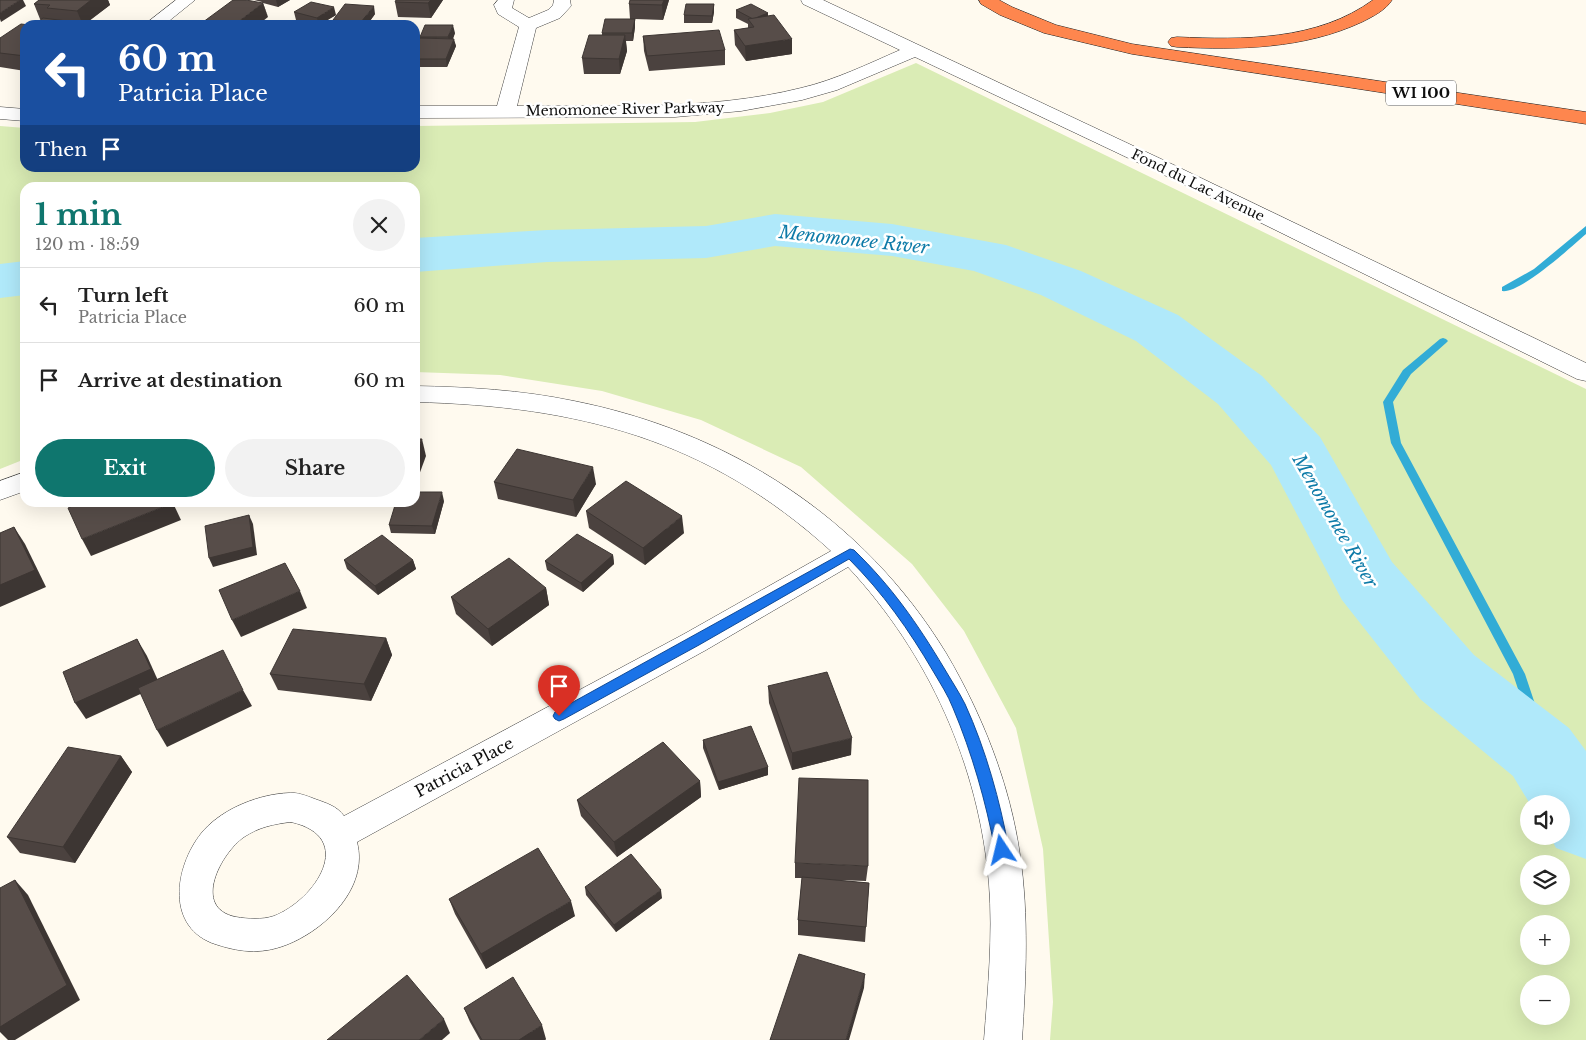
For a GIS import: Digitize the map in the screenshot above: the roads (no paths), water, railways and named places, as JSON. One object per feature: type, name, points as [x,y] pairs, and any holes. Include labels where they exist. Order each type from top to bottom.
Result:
[{"type":"highway","name":"WI 100","points":[[987,0],[1006,11],[1050,29],[1132,49],[1586,118]]},
{"type":"highway","points":[[1021,0],[1062,17],[1096,28],[1133,36],[1173,41],[1243,44],[1274,41],[1326,30],[1353,21],[1371,11],[1384,0]]},
{"type":"street","points":[[160,20],[187,0]]},
{"type":"street","points":[[506,0],[503,5],[504,10],[528,26]]},
{"type":"street","points":[[506,112],[510,89],[528,26],[554,14],[562,6],[562,0]]},
{"type":"street","name":"Fond du Lac Avenue","points":[[809,0],[1178,175],[1586,373]]},
{"type":"street","name":"Menomonee River Parkway","points":[[420,112],[676,111],[741,105],[802,94],[830,86],[916,50]]},
{"type":"street","points":[[0,113],[20,114]]},
{"type":"street","points":[[420,394],[470,395],[553,404],[624,421],[660,434],[693,448],[772,489],[816,523],[874,577],[913,627],[959,705],[973,739],[996,820],[1005,865],[1009,954],[1003,1040]]},
{"type":"street","points":[[0,491],[20,484]]},
{"type":"street","name":"Patricia Place","points":[[339,835],[695,642],[850,553]]},
{"type":"waterway","points":[[1505,289],[1537,271],[1586,229]]},
{"type":"waterway","name":"Menomonee River","points":[[420,255],[547,246],[706,242],[775,230],[892,240],[986,257],[1061,283],[1157,328],[1240,390],[1297,453],[1367,581],[1447,677],[1541,752],[1586,822]]},
{"type":"waterway","name":"Menomonee River","points":[[0,281],[20,279]]},
{"type":"waterway","points":[[1443,341],[1407,372],[1388,402],[1396,443],[1519,674],[1534,719],[1541,752]]}]
